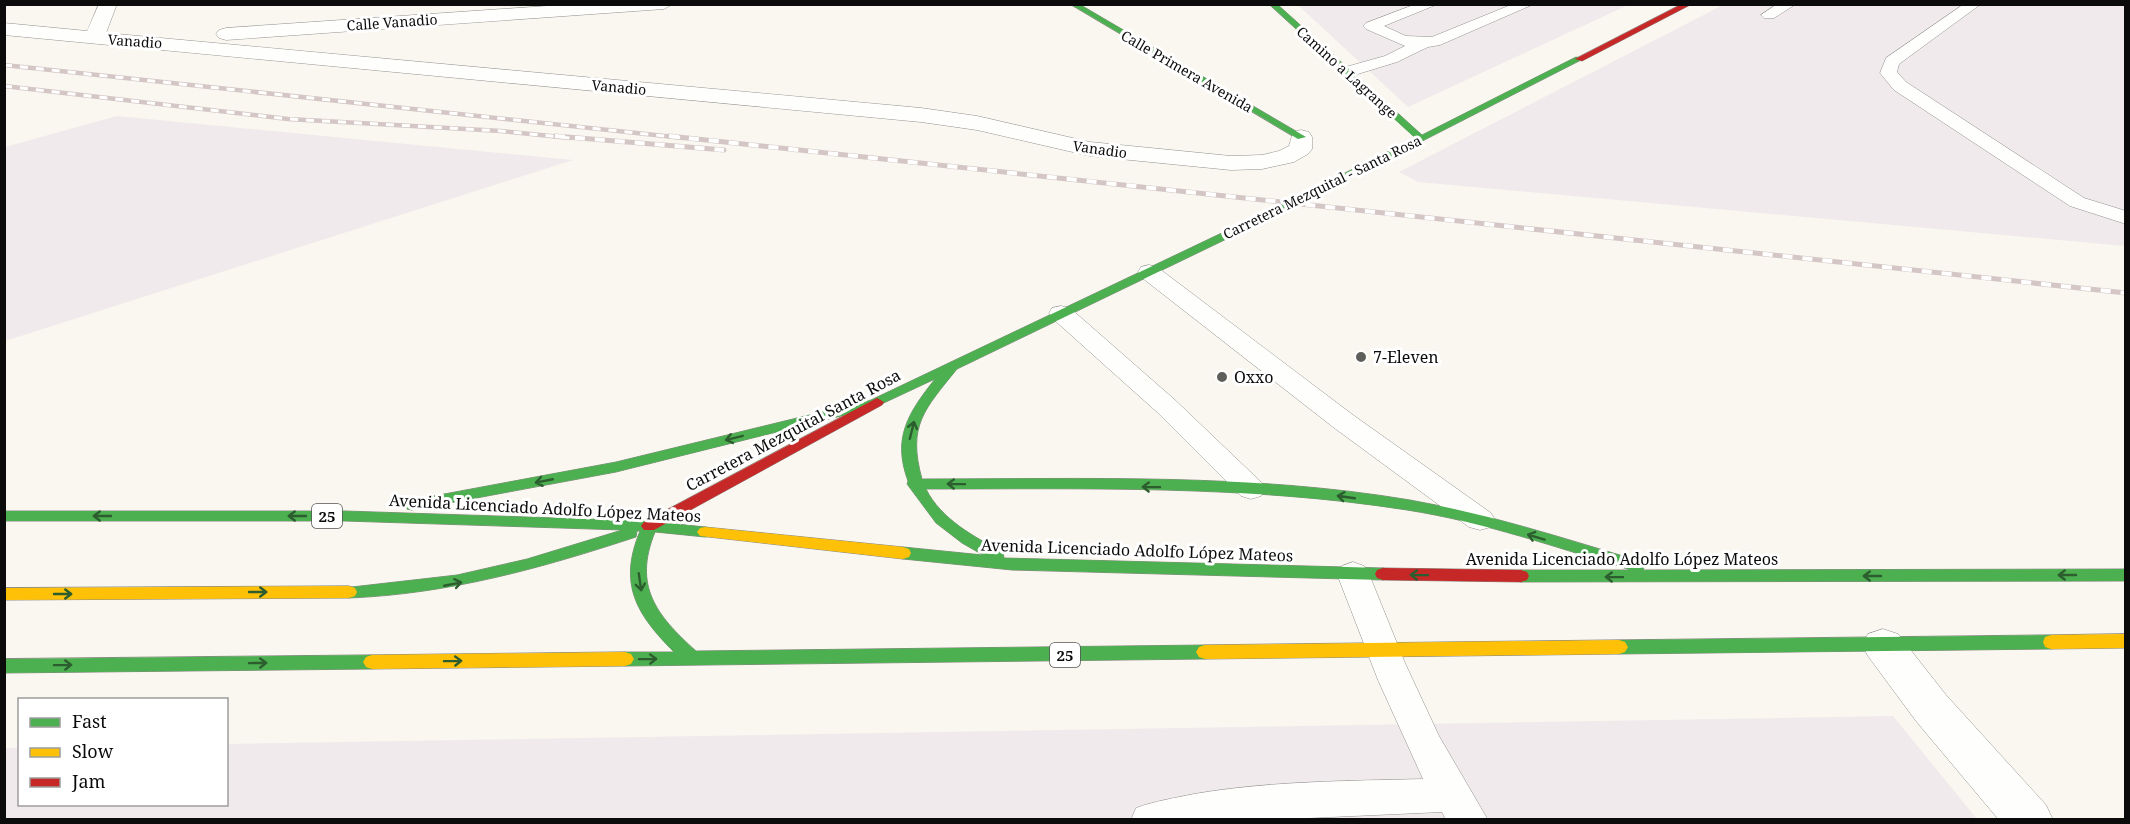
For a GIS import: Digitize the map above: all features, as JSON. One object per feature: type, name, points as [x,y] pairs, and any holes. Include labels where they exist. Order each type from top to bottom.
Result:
[{"type":"main road","name":"Calle Primera Avenida","points":[[1073,4],[1301,137]]},
{"type":"main road","name":"Camino a Lagrange","points":[[1272,4],[1421,139]]},
{"type":"main road","name":"Carretera Mezquital - Santa Rosa","points":[[953,365],[1421,139],[1689,4]]},
{"type":"main road","points":[[953,365],[927,398],[913,423],[908,452],[914,484],[932,513],[963,539],[1012,564]]},
{"type":"main road","name":"Carretera Mezquital Santa Rosa","points":[[4,594],[355,592],[433,587],[492,576],[557,558],[649,526],[873,404],[953,365]]},
{"type":"main road","points":[[345,516],[616,467],[873,404]]},
{"type":"main road","points":[[914,484],[1251,489],[1327,494],[1410,506],[1480,520],[1673,577]]},
{"type":"main road","name":"Avenida Licenciado Adolfo López Mateos","points":[[4,516],[345,516],[649,526],[1012,564],[1353,574],[1673,577],[2126,575]]},
{"type":"main road","points":[[649,526],[639,556],[639,583],[646,608],[663,633],[693,659]]},
{"type":"main road","name":"25","points":[[4,666],[2126,641]]},
{"type":"street","points":[[94,38],[108,4]]},
{"type":"street","name":"Calle Vanadio","points":[[156,43],[301,22],[500,10],[664,4]]},
{"type":"street","name":"Vanadio","points":[[4,29],[921,116],[977,123],[1090,149],[1231,163],[1262,162],[1286,157],[1300,149],[1301,137]]},
{"type":"street","points":[[1883,645],[1931,708],[2029,819]]},
{"type":"lane","points":[[1431,4],[1370,20],[1396,39],[1423,43],[1434,42],[1527,4]]},
{"type":"lane","points":[[1769,15],[1789,4]]},
{"type":"lane","points":[[1974,4],[1892,62],[1888,73],[1900,86],[2077,202],[2126,219]]},
{"type":"lane","points":[[1342,67],[1390,59],[1423,43]]},
{"type":"lane","points":[[1149,272],[1342,421],[1480,520]]},
{"type":"lane","points":[[1061,313],[1166,406],[1251,489]]},
{"type":"lane","points":[[1150,819],[1214,808],[1288,800],[1460,807],[1382,651],[1353,574]]},
{"type":"shaded area","points":[[1298,5],[1628,5],[1408,107]]},
{"type":"shaded area","points":[[1723,5],[2125,5],[2125,246],[1418,182],[1399,172]]},
{"type":"shaded area","points":[[117,116],[573,160],[5,341],[5,147]]},
{"type":"shaded area","points":[[1893,716],[1977,819],[5,820],[4,748],[18,748],[18,806],[228,806],[228,744]]},
{"type":"railway","points":[[4,65],[683,138]]},
{"type":"railway","points":[[4,86],[288,119],[501,131],[570,138]]},
{"type":"railway","points":[[555,136],[724,150]]},
{"type":"railway","points":[[669,136],[2126,293]]},
{"type":"traffic: fast","points":[[1073,4],[1301,137]]},
{"type":"traffic: fast","points":[[1272,4],[1421,139]]},
{"type":"traffic: fast","points":[[877,402],[1293,203],[1579,59]]},
{"type":"traffic: fast","points":[[953,365],[926,399],[913,421],[909,442],[910,462],[914,479],[930,507],[954,530],[997,556]]},
{"type":"traffic: fast","points":[[412,505],[616,467],[873,404]]},
{"type":"traffic: fast","points":[[914,484],[1162,485],[1286,490],[1348,496],[1438,510],[1467,517],[1637,566]]},
{"type":"traffic: fast","points":[[4,516],[345,516],[649,526],[705,532]]},
{"type":"traffic: fast","points":[[649,526],[638,557],[639,588],[644,601],[661,626],[693,659]]},
{"type":"traffic: fast","points":[[349,592],[422,587],[492,574],[631,533]]},
{"type":"traffic: fast","points":[[903,553],[1012,564],[1383,574]]},
{"type":"traffic: fast","points":[[1521,576],[2126,575]]},
{"type":"traffic: fast","points":[[1619,647],[2051,642]]},
{"type":"traffic: fast","points":[[625,659],[1205,652]]},
{"type":"traffic: fast","points":[[4,666],[372,662]]},
{"type":"traffic: slow","points":[[705,532],[903,553]]},
{"type":"traffic: slow","points":[[4,594],[349,592]]},
{"type":"traffic: slow","points":[[2051,642],[2126,641]]},
{"type":"traffic: slow","points":[[1205,652],[1619,647]]},
{"type":"traffic: slow","points":[[372,662],[625,659]]},
{"type":"traffic: jam","points":[[1579,59],[1689,4]]},
{"type":"traffic: jam","points":[[649,526],[877,402]]},
{"type":"traffic: jam","points":[[1383,574],[1521,576]]},
{"type":"place","name":"7-Eleven","points":[[1361,357]]},
{"type":"place","name":"Oxxo","points":[[1222,377]]}]
